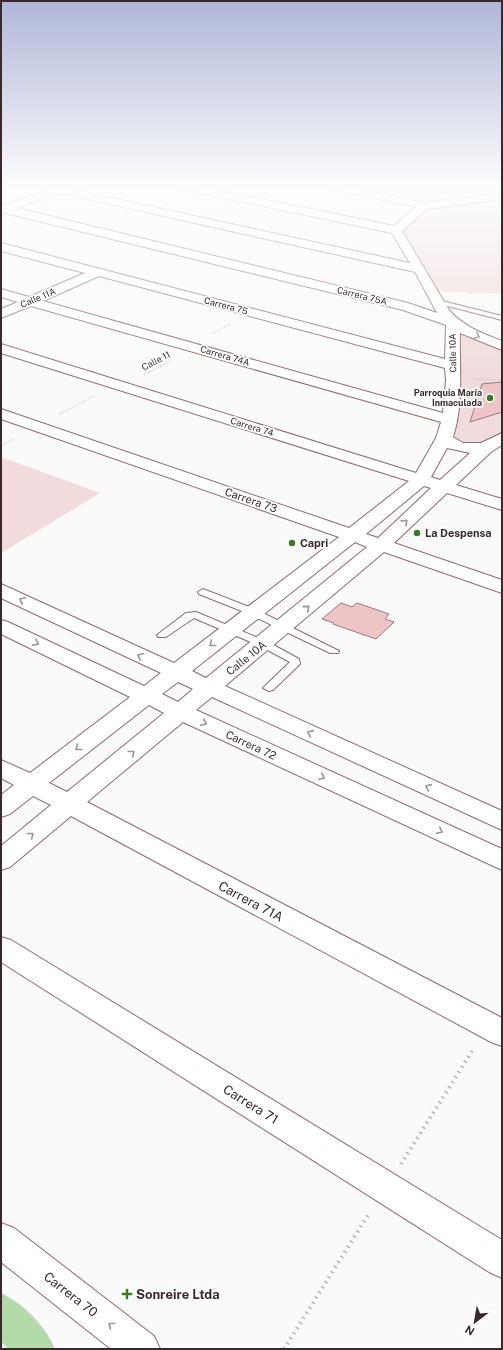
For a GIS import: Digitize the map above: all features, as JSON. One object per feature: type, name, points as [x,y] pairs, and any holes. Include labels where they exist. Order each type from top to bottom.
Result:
[{"type":"main road","points":[[2,1314],[36,1349]]},
{"type":"street","name":"Carrera 75","points":[[9,249],[252,313],[453,373]]},
{"type":"street","name":"Carrera 75A","points":[[166,249],[408,307],[453,323],[471,334],[502,346]]},
{"type":"street","points":[[325,249],[419,270]]},
{"type":"street","name":"Calle 10A","points":[[1,808],[421,480],[444,438],[450,420],[453,373],[453,323],[443,312],[407,249]]},
{"type":"street","name":"Calle 11A","points":[[1,314],[98,272]]},
{"type":"street","name":"Carrera 74A","points":[[1,293],[450,420]]},
{"type":"street","name":"Carrera 74","points":[[1,348],[502,505]]},
{"type":"street","name":"Carrera 73","points":[[1,414],[502,587]]},
{"type":"street","name":"Calle 10A","points":[[444,438],[451,444],[463,448],[493,443]]},
{"type":"street","name":"Calle 10A","points":[[1,860],[264,644],[381,545],[493,443]]},
{"type":"street","points":[[1,590],[175,672],[502,820]]},
{"type":"street","name":"Carrera 72","points":[[1,626],[145,696],[502,860]]},
{"type":"street","name":"Carrera 71A","points":[[1,768],[495,1030]]},
{"type":"street","name":"Carrera 71","points":[[1,948],[502,1260]]},
{"type":"street","name":"Carrera 70","points":[[1,1240],[141,1349]]},
{"type":"lane","points":[[438,302],[502,318]]},
{"type":"lane","points":[[203,592],[253,612],[334,651]]},
{"type":"lane","points":[[162,635],[192,615],[231,629],[264,644],[295,661],[296,664],[269,688]]},
{"type":"path","name":"Calle 11","points":[[122,386],[252,313]]},
{"type":"path","points":[[453,373],[502,380]]},
{"type":"path","points":[[284,1349],[386,1188],[495,1030]]},
{"type":"shaded area","points":[[407,249],[502,249],[502,293],[433,292]]},
{"type":"shaded area","points":[[453,323],[502,346],[502,383],[482,384],[472,415],[482,418],[502,412],[502,438],[485,448],[451,444]]},
{"type":"shaded area","points":[[1,457],[100,493],[1,553]]},
{"type":"building","name":"Parroquia María Inmaculada","points":[[502,382],[502,412],[470,422],[482,384]]},
{"type":"building","points":[[341,603],[352,607],[357,603],[389,614],[385,619],[394,622],[376,639],[322,619]]},
{"type":"place","name":"Parroquia María Inmaculada","points":[[490,398]]},
{"type":"place","name":"La Despensa","points":[[417,533]]},
{"type":"place","name":"Capri","points":[[292,543]]},
{"type":"place","name":"Sonreire Ltda","points":[[127,1294]]}]
